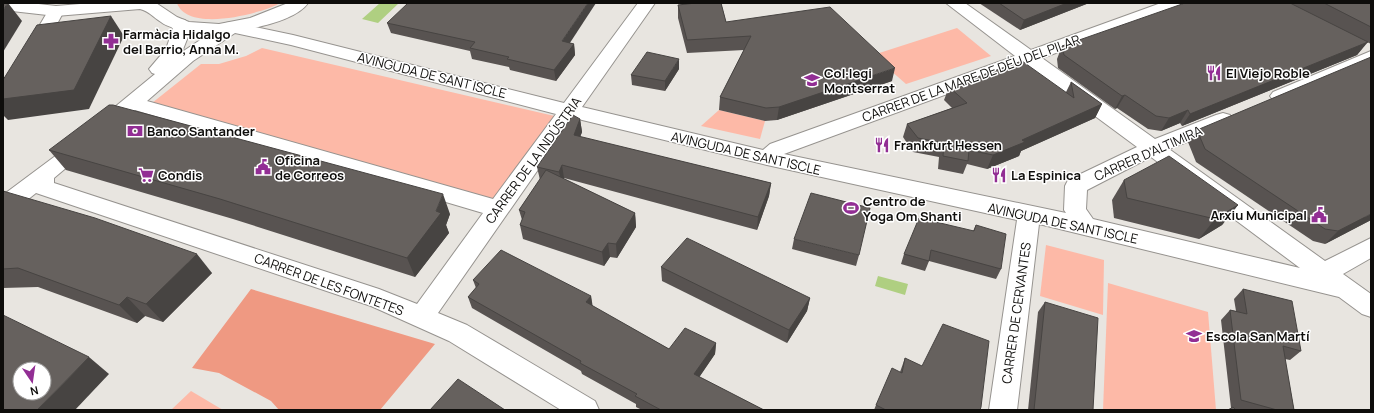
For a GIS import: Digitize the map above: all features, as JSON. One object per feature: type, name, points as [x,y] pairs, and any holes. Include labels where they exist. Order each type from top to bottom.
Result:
[{"type":"street","points":[[3,5],[56,11],[140,4],[158,7],[171,21],[179,24],[190,27],[209,28],[232,27],[263,20],[291,9],[300,3]]},
{"type":"street","name":"CARRER DE LA INDÚSTRIA","points":[[422,317],[647,3]]},
{"type":"street","points":[[954,3],[1371,307]]},
{"type":"street","name":"CARRER DE LA MARE DE DÉU DEL PILAR","points":[[767,158],[777,149],[1177,3]]},
{"type":"street","points":[[26,64],[56,11]]},
{"type":"street","points":[[3,207],[9,195],[158,69],[174,51],[182,29],[179,24]]},
{"type":"street","points":[[9,195],[48,184],[140,105],[187,57],[232,27]]},
{"type":"street","name":"AVINGUDA DE SANT ISCLE","points":[[232,27],[274,36],[767,158],[1086,226],[1347,289]]},
{"type":"street","points":[[172,71],[191,58],[214,50],[245,41],[274,36]]},
{"type":"street","points":[[1265,102],[1366,52]]},
{"type":"street","points":[[140,105],[498,209]]},
{"type":"street","name":"CARRER D'ALTIMIRA","points":[[1086,226],[1075,210],[1076,186],[1153,148],[1236,114]]},
{"type":"street","name":"CARRER DE LES FONTETES","points":[[48,184],[379,299],[422,317],[458,333],[585,410]]},
{"type":"street","name":"CARRER DE CERVANTES","points":[[1003,410],[1029,215]]},
{"type":"street","name":"AVINGUDA DE SANT ISCLE","points":[[1262,269],[1284,263],[1282,242]]},
{"type":"street","points":[[1324,273],[1371,247]]},
{"type":"shaded area","points":[[177,3],[280,3],[242,16],[209,19],[195,17],[184,12]]},
{"type":"shaded area","points":[[380,3],[399,3],[378,23],[362,19]]},
{"type":"shaded area","points":[[957,28],[991,56],[906,84],[873,55]]},
{"type":"shaded area","points":[[262,48],[563,118],[498,209],[147,107],[201,64],[219,64],[246,56]]},
{"type":"shaded area","points":[[719,110],[765,121],[760,139],[701,126]]},
{"type":"shaded area","points":[[1046,245],[1104,260],[1103,315],[1040,296]]},
{"type":"shaded area","points":[[878,276],[908,284],[905,295],[875,286]]},
{"type":"shaded area","points":[[1108,283],[1208,312],[1216,410],[1103,410]]},
{"type":"shaded area","points":[[251,289],[435,344],[380,410],[279,410],[271,401],[219,373],[192,368]]},
{"type":"shaded area","points":[[191,391],[223,410],[171,410]]},
{"type":"building","points":[[3,3],[8,3],[3,10]]},
{"type":"building","points":[[408,3],[588,3],[562,41],[574,44],[554,70],[507,59],[509,57],[470,48],[475,42],[387,23]]},
{"type":"building","points":[[721,3],[726,22],[830,7],[895,68],[779,107],[766,108],[720,97],[751,36],[687,40],[678,5]]},
{"type":"building","points":[[999,3],[1067,3],[1024,20]]},
{"type":"building","points":[[1185,3],[1290,3],[1368,42],[1190,114],[1188,110],[1169,118],[1156,116],[1125,95],[1122,96],[1064,55],[1062,46]]},
{"type":"building","points":[[1324,3],[1371,3],[1371,27]]},
{"type":"building","points":[[111,16],[74,90],[3,99],[3,80],[37,25]]},
{"type":"building","points":[[647,52],[679,59],[665,81],[631,75]]},
{"type":"building","points":[[1371,57],[1371,214],[1338,231],[1325,229],[1205,149],[1197,130]]},
{"type":"building","points":[[1022,61],[1074,98],[1071,82],[1102,104],[1022,140],[1025,142],[993,155],[969,150],[968,161],[943,156],[944,143],[918,138],[907,124],[967,103],[949,87]]},
{"type":"building","points":[[109,105],[443,194],[436,211],[441,213],[407,258],[220,199],[49,150]]},
{"type":"building","points":[[573,115],[580,119],[574,135],[771,183],[758,217],[562,165],[559,172],[537,167]]},
{"type":"building","points":[[1169,156],[1238,205],[1215,219],[1127,198],[1124,180]]},
{"type":"building","points":[[546,170],[635,213],[616,244],[608,243],[602,252],[520,225],[525,212],[519,210]]},
{"type":"building","points":[[3,191],[95,218],[197,254],[146,304],[127,297],[119,305],[18,268],[3,269]]},
{"type":"building","points":[[811,193],[870,208],[859,255],[794,239]]},
{"type":"building","points":[[919,218],[974,231],[976,225],[1006,234],[1001,269],[931,250],[929,261],[904,254]]},
{"type":"building","points":[[687,238],[810,298],[789,330],[661,267]]},
{"type":"building","points":[[501,250],[591,296],[586,302],[669,349],[685,328],[716,343],[694,374],[764,410],[661,410],[635,396],[637,394],[580,363],[581,361],[468,297],[479,284],[473,280]]},
{"type":"building","points":[[1243,289],[1292,301],[1301,351],[1283,346],[1294,410],[1277,410],[1241,400],[1230,310],[1247,314]]},
{"type":"building","points":[[1045,302],[1098,318],[1093,410],[1034,410]]},
{"type":"building","points":[[3,315],[89,357],[52,395],[52,361],[12,361],[12,401],[46,401],[37,410],[3,410]]},
{"type":"building","points":[[943,324],[989,341],[980,410],[886,410],[876,405],[892,368],[902,373],[905,358],[922,366]]},
{"type":"building","points":[[458,379],[505,410],[430,410]]},
{"type":"building","points":[[1233,407],[1236,410],[1228,410]]},
{"type":"place","name":"Farmàcia Hidalgo del Barrio, Anna M.","points":[[111,41]]},
{"type":"place","name":"El Viejo Roble","points":[[1214,73]]},
{"type":"place","name":"Col·legi Montserrat","points":[[812,80]]},
{"type":"place","name":"Banco Santander","points":[[135,131]]},
{"type":"place","name":"Frankfurt Hessen","points":[[882,145]]},
{"type":"place","name":"Oficina de Correos","points":[[263,167]]},
{"type":"place","name":"Condis","points":[[146,175]]},
{"type":"place","name":"La Espinica","points":[[999,175]]},
{"type":"place","name":"Centro de Yoga Om Shanti","points":[[851,208]]},
{"type":"place","name":"Arxiu Municipal","points":[[1319,215]]},
{"type":"place","name":"Escola San Martí","points":[[1194,336]]}]
